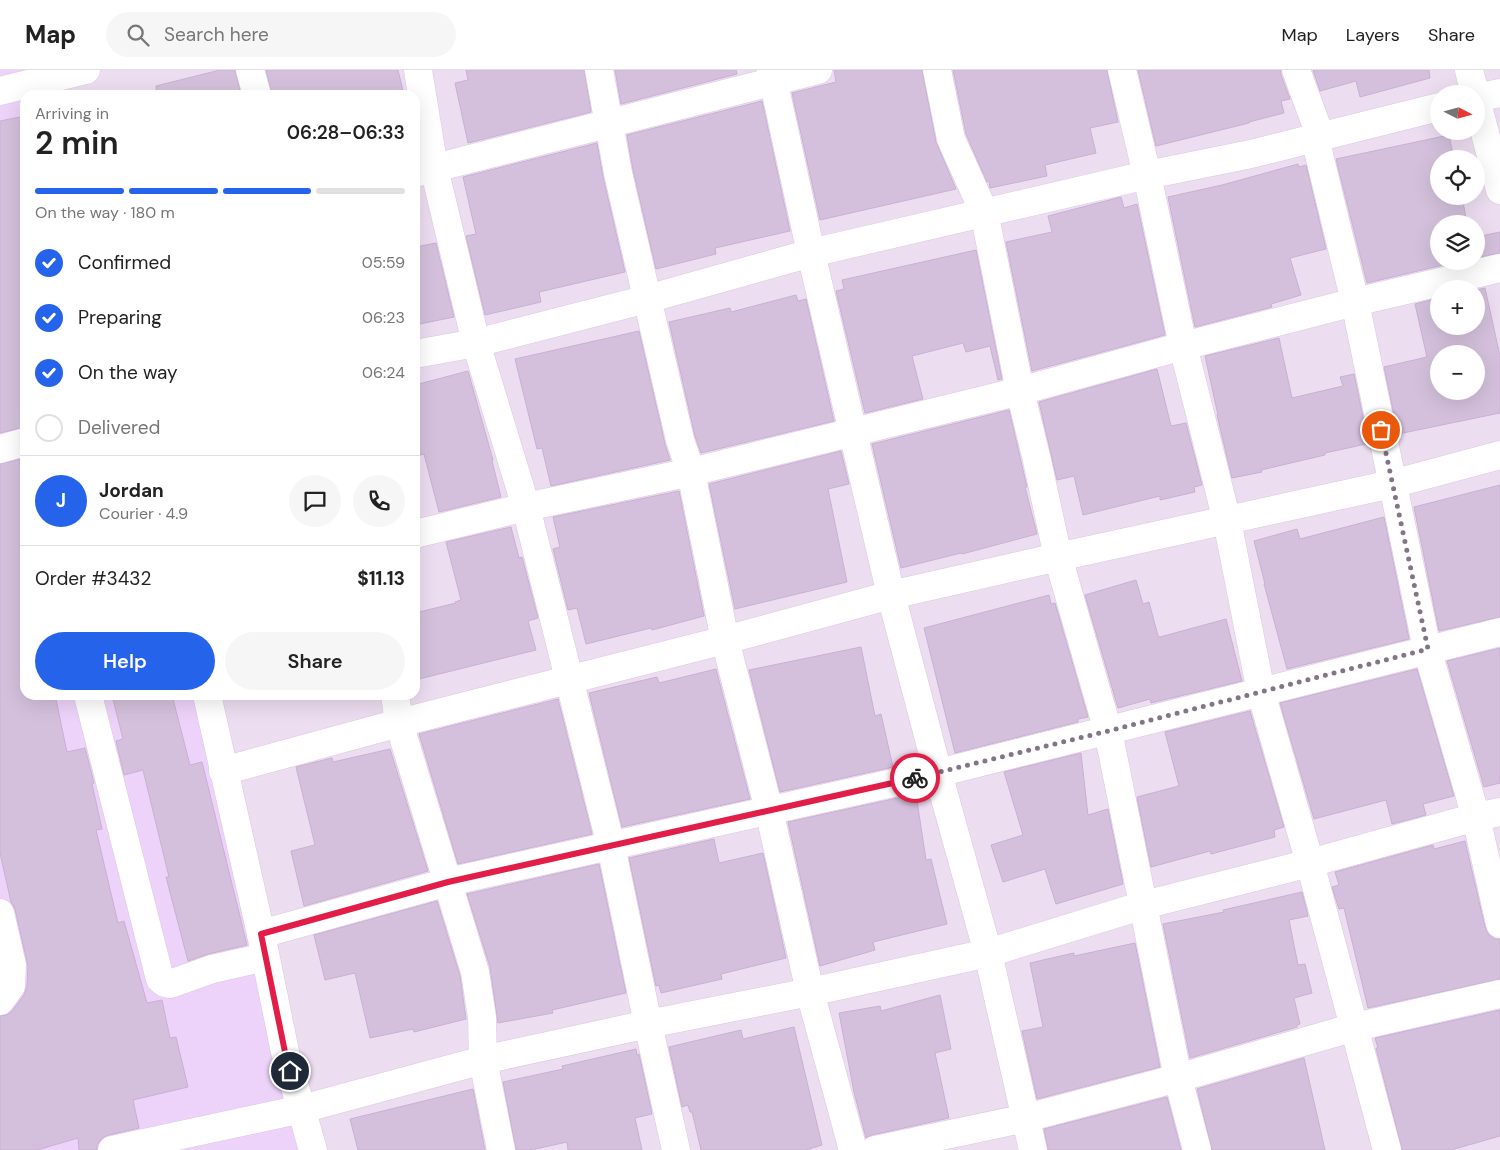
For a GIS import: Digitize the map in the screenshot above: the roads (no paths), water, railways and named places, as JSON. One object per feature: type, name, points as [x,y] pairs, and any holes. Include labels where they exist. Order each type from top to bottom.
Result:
[{"type":"street","points":[[250,70],[256,90]]},
{"type":"street","points":[[418,70],[419,90]]},
{"type":"street","points":[[599,70],[618,173],[680,440],[691,472],[725,640],[769,810],[810,992],[852,1150]]},
{"type":"street","points":[[425,171],[609,122],[773,75],[818,70]]},
{"type":"street","points":[[937,70],[951,139],[984,212],[1020,392],[1058,557],[1108,731],[1178,1078],[1196,1150]]},
{"type":"street","points":[[1122,70],[1147,175],[1183,346],[1227,521],[1261,692],[1355,1026],[1387,1150]]},
{"type":"street","points":[[1296,70],[1317,127],[1315,138],[1355,302],[1428,649],[1488,814],[1500,924]]},
{"type":"street","points":[[1469,70],[1473,85]]},
{"type":"street","points":[[773,75],[811,253],[891,596],[988,953],[1033,1150]]},
{"type":"street","points":[[0,91],[71,77]]},
{"type":"street","points":[[1485,96],[1500,93]]},
{"type":"street","points":[[420,99],[425,171],[526,507],[611,846],[676,1150]]},
{"type":"street","points":[[420,353],[476,343],[647,299],[811,253],[1147,175],[1251,154],[1430,109]]},
{"type":"street","points":[[1485,132],[1500,190]]},
{"type":"street","points":[[420,533],[526,507],[691,472],[1020,392],[1183,346],[1355,302],[1500,268]]},
{"type":"street","points":[[0,449],[20,443]]},
{"type":"street","points":[[223,771],[399,723],[891,596],[1058,557],[1392,484],[1500,455]]},
{"type":"street","points":[[89,700],[160,979],[170,984],[212,969],[263,945],[448,882],[938,774],[1500,632]]},
{"type":"street","points":[[208,700],[285,1052],[313,1150]]},
{"type":"street","points":[[395,700],[399,723],[474,972],[482,1017],[483,1060],[501,1150]]},
{"type":"street","points":[[118,1149],[302,1108],[483,1060],[988,953],[1144,906],[1488,814]]},
{"type":"street","points":[[0,913],[12,965],[11,986],[0,1001]]},
{"type":"street","points":[[876,1150],[1026,1118],[1178,1078],[1355,1026],[1500,994]]}]
